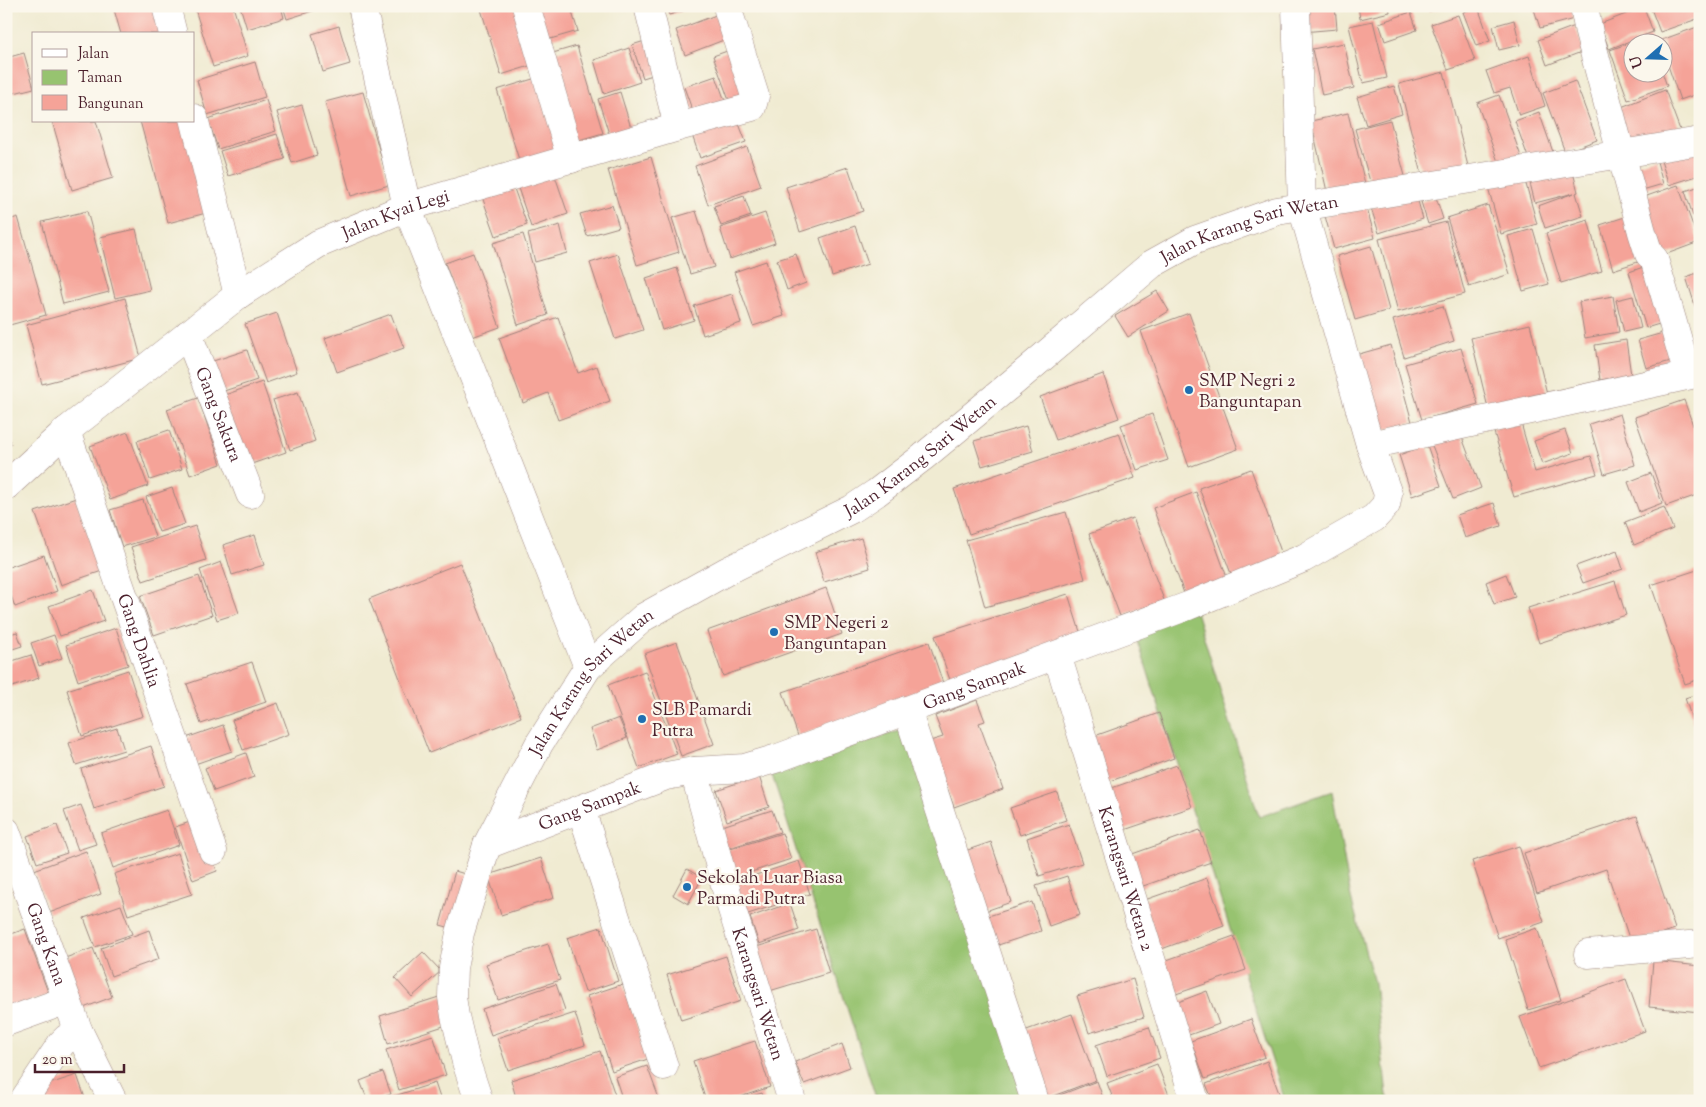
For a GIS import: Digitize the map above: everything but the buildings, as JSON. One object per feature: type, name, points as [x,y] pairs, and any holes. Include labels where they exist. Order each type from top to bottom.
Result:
[{"type":"street","points":[[166,6],[172,32]]},
{"type":"street","points":[[362,6],[406,207],[588,666]]},
{"type":"street","points":[[526,6],[570,158]]},
{"type":"street","points":[[648,6],[678,127]]},
{"type":"street","name":"Jalan Kyai Legi","points":[[6,486],[66,430],[238,295],[318,244],[406,207],[570,158],[752,107],[755,96],[728,10],[730,6]]},
{"type":"street","name":"Gang Sampak","points":[[487,845],[666,776],[694,771],[750,766],[778,758],[1188,606],[1304,558],[1374,518],[1386,505],[1388,494],[1370,445],[1302,206],[1296,6]]},
{"type":"street","points":[[1370,445],[1694,374],[1642,232],[1589,33],[1584,6]]},
{"type":"street","points":[[195,122],[238,295]]},
{"type":"street","name":"Jalan Karang Sari Wetan","points":[[479,1101],[454,1016],[452,997],[454,968],[460,933],[487,845],[539,744],[588,666],[644,617],[728,571],[852,509],[876,493],[923,457],[1016,380],[1152,264],[1195,240],[1277,211],[1302,206],[1700,141]]},
{"type":"street","name":"Gang Sakura","points":[[188,334],[250,494]]},
{"type":"street","name":"Gang Dahlia","points":[[66,430],[212,851]]},
{"type":"street","name":"Karangsari Wetan 2","points":[[1057,655],[1196,1101]]},
{"type":"street","points":[[907,710],[1036,1101]]},
{"type":"street","name":"Karangsari Wetan","points":[[694,771],[729,900],[792,1101]]},
{"type":"street","points":[[581,809],[664,1066]]},
{"type":"street","name":"Gang Kana","points":[[6,831],[66,1000],[79,1032],[113,1101]]},
{"type":"street","points":[[1588,954],[1700,944]]},
{"type":"street","points":[[6,1022],[66,1000]]},
{"type":"street","points":[[23,1101],[62,1044],[67,1038],[79,1032]]},
{"type":"green space","points":[[1195,608],[1259,817],[1332,791],[1351,898],[1374,983],[1387,1095],[1390,1101],[1285,1101],[1135,632]]},
{"type":"green space","points":[[911,727],[1033,1101],[877,1101],[771,772]]},
{"type":"place","name":"SMP Negri 2 Banguntapan","points":[[1189,390]]},
{"type":"place","name":"SMP Negeri 2 Banguntapan","points":[[774,632]]},
{"type":"place","name":"SLB Pamardi Putra","points":[[642,719]]},
{"type":"place","name":"Sekolah Luar Biasa Parmadi Putra","points":[[687,887]]}]
